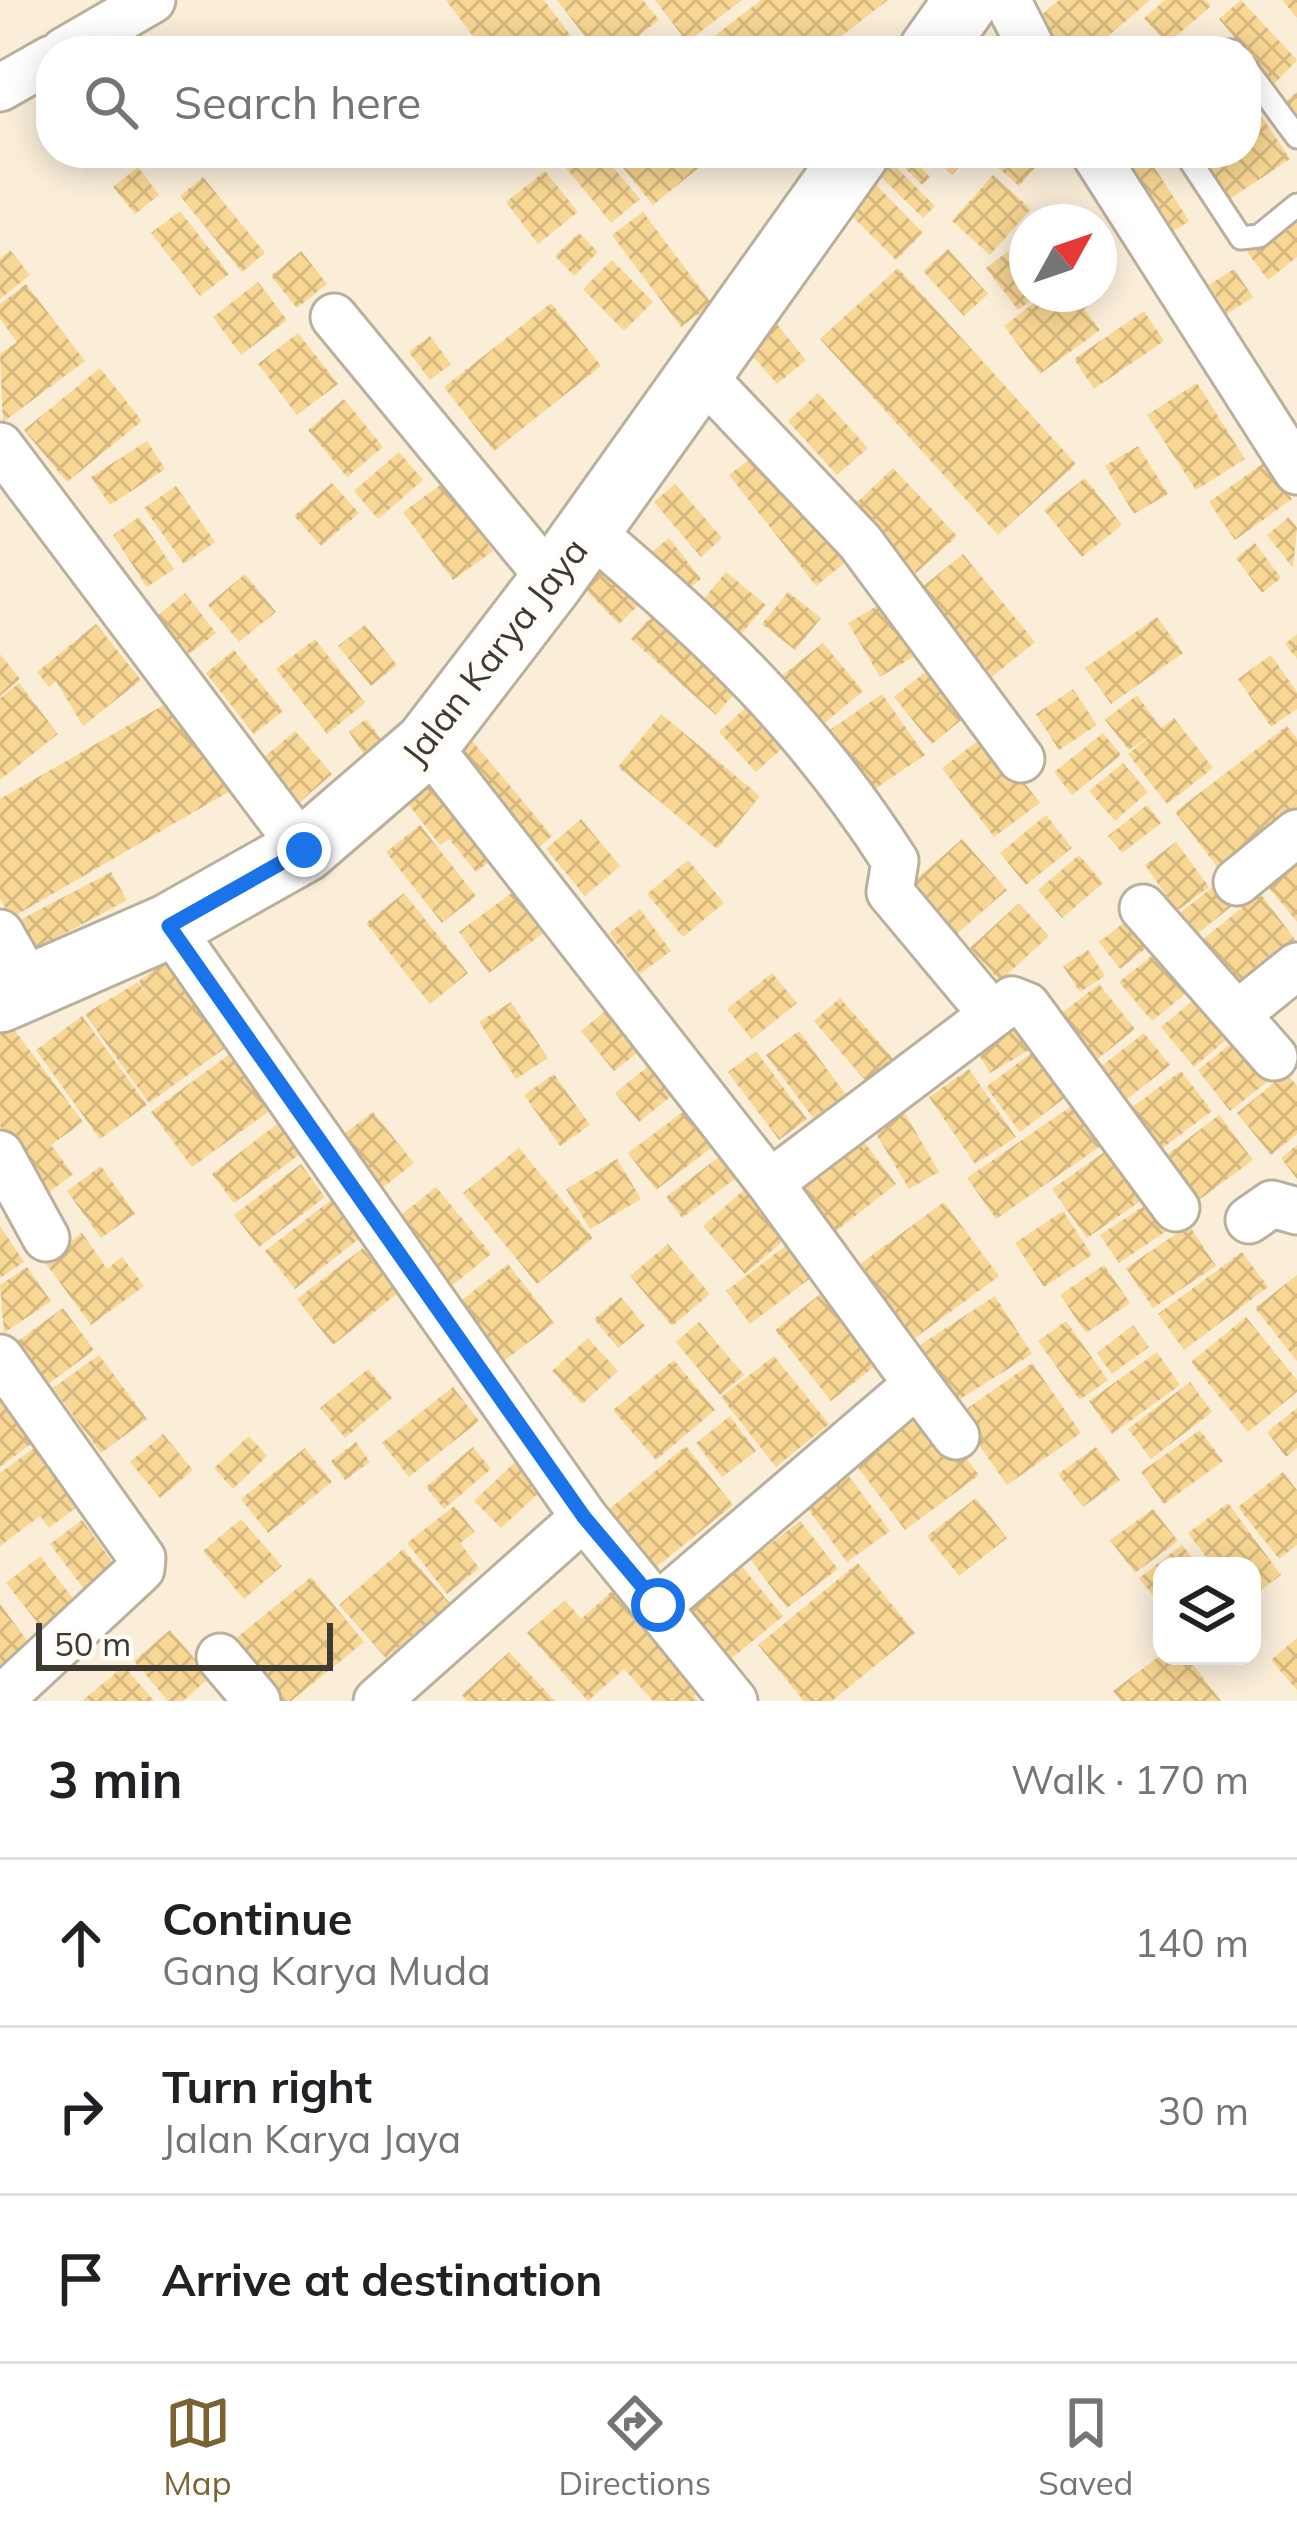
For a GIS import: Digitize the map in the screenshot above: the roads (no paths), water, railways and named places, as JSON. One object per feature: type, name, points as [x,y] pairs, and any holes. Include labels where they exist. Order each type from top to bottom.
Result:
[{"type":"main road","points":[[942,36],[967,0]]},
{"type":"main road","name":"Jalan Karya Jaya","points":[[16,993],[169,926],[304,850],[427,744],[552,581],[846,168]]},
{"type":"street","points":[[1007,0],[1025,36]]},
{"type":"street","points":[[89,36],[148,1]]},
{"type":"street","points":[[0,88],[36,67]]},
{"type":"street","points":[[1104,168],[1297,471]]},
{"type":"street","points":[[334,316],[552,581]]},
{"type":"street","points":[[699,372],[860,542],[1021,759]]},
{"type":"street","points":[[0,446],[304,850]]},
{"type":"street","points":[[589,530],[708,632],[792,720],[895,861],[890,892],[991,1013]]},
{"type":"street","points":[[427,744],[770,1183],[956,1436]]},
{"type":"street","points":[[1237,882],[1297,833]]},
{"type":"street","points":[[1143,908],[1240,1012],[1274,1057]]},
{"type":"street","points":[[169,926],[584,1517],[658,1605],[721,1696]]},
{"type":"street","points":[[0,933],[16,993]]},
{"type":"street","points":[[1240,1012],[1297,966]]},
{"type":"street","points":[[770,1183],[1012,1000],[1027,1006],[1176,1208]]},
{"type":"street","points":[[0,1154],[46,1238]]},
{"type":"street","points":[[1249,1220],[1272,1204],[1297,1211]]},
{"type":"street","points":[[0,1358],[142,1558],[141,1569],[0,1700]]},
{"type":"street","points":[[658,1605],[917,1384]]},
{"type":"street","points":[[377,1701],[584,1517]]},
{"type":"street","points":[[220,1657],[257,1701]]},
{"type":"lane","points":[[1261,88],[1297,137]]},
{"type":"lane","points":[[1195,168],[1241,238],[1259,236],[1297,205]]}]
